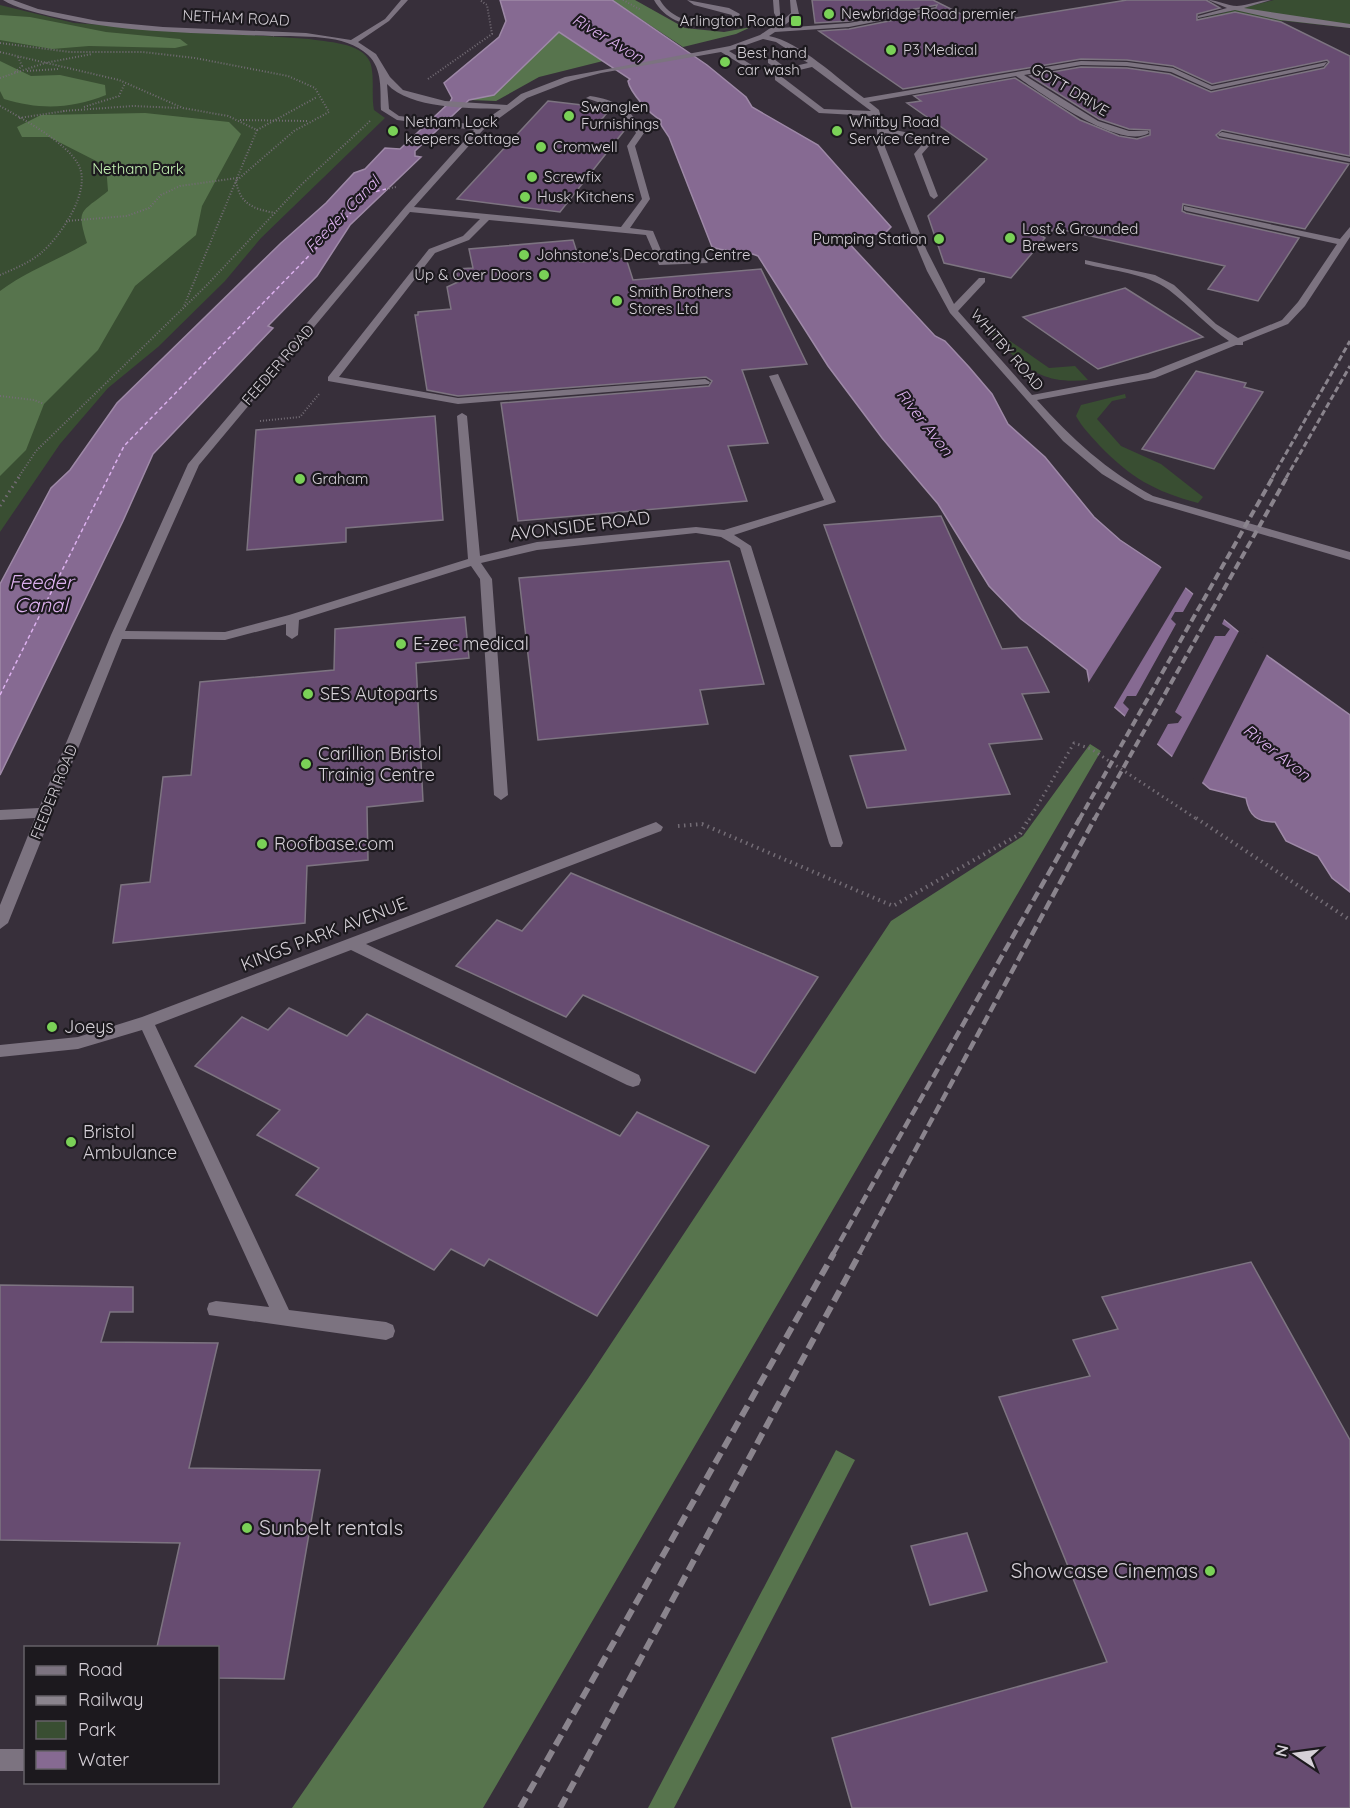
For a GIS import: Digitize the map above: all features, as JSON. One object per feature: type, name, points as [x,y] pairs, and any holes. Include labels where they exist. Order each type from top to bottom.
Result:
[{"type":"street","name":"NETHAM ROAD","points":[[6,0],[57,15],[104,22],[305,36],[352,43],[368,50],[378,58],[383,70],[399,91],[413,97],[506,106]]},
{"type":"street","points":[[18,5],[34,0]]},
{"type":"street","points":[[352,43],[387,20],[405,0]]},
{"type":"street","points":[[657,0],[660,8],[672,17],[689,22],[710,25],[734,20],[736,14],[731,10],[703,7],[690,0]]},
{"type":"street","points":[[776,0],[777,13],[783,23]]},
{"type":"street","points":[[776,30],[795,14],[793,0]]},
{"type":"street","points":[[1211,0],[1232,8],[1278,18],[1350,26]]},
{"type":"street","points":[[1200,17],[1268,0]]},
{"type":"street","points":[[776,30],[849,25],[934,8]]},
{"type":"street","name":"FEEDER ROAD","points":[[0,923],[117,635],[194,464],[408,209],[480,128],[506,106],[544,87],[601,71],[723,50],[763,37],[776,30]]},
{"type":"street","name":"WHITBY ROAD","points":[[763,37],[778,40],[814,64],[864,100],[877,114],[881,130],[881,147],[935,276],[953,311],[1030,398],[1098,468],[1123,486],[1149,498],[1350,556]]},
{"type":"street","points":[[723,50],[752,69]]},
{"type":"street","points":[[771,61],[785,70]]},
{"type":"street","points":[[864,100],[1081,63],[1126,64],[1173,70],[1211,88],[1324,64]]},
{"type":"street","points":[[814,64],[785,70],[779,73],[778,78],[822,111],[877,114]]},
{"type":"street","points":[[383,70],[385,111],[397,118],[480,128]]},
{"type":"street","name":"GOTT DRIVE","points":[[1016,74],[1105,128],[1124,134],[1145,133]]},
{"type":"street","points":[[590,98],[623,106],[634,119],[640,133],[631,146],[646,199],[624,230]]},
{"type":"street","points":[[881,130],[932,138],[918,154],[934,196]]},
{"type":"street","points":[[1222,134],[1350,160]]},
{"type":"street","points":[[1187,208],[1342,242]]},
{"type":"street","points":[[408,209],[650,233],[662,263],[704,261]]},
{"type":"street","points":[[486,218],[466,238],[432,250],[332,379],[458,401],[705,382]]},
{"type":"street","points":[[1030,398],[1151,376],[1239,343],[1285,322],[1302,304],[1350,230]]},
{"type":"street","points":[[1088,262],[1152,277],[1171,287],[1213,326],[1239,343]]},
{"type":"street","points":[[953,311],[982,280]]},
{"type":"street","points":[[724,534],[830,502],[774,376]]},
{"type":"street","points":[[462,416],[474,561],[486,579],[501,795]]},
{"type":"street","name":"AVONSIDE ROAD","points":[[117,635],[225,636],[293,618],[474,561],[537,546],[696,530],[724,534]]},
{"type":"street","points":[[724,534],[745,546],[836,843]]},
{"type":"street","points":[[292,635],[293,618]]},
{"type":"street","points":[[0,815],[46,813]]},
{"type":"street","name":"KINGS PARK AVENUE","points":[[0,1051],[78,1043],[146,1022],[656,827]]},
{"type":"street","points":[[353,944],[633,1080]]},
{"type":"street","points":[[146,1022],[283,1317]]},
{"type":"street","points":[[216,1309],[386,1331]]},
{"type":"street","points":[[0,1760],[24,1760]]},
{"type":"path","points":[[413,97],[418,94],[418,88],[439,70],[492,34],[487,5],[480,0]]},
{"type":"path","points":[[0,43],[70,52],[143,52],[195,58],[288,76],[315,88],[317,97],[327,106],[329,112],[310,121],[237,180],[180,186],[161,195],[149,208],[127,216],[66,221]]},
{"type":"path","points":[[1,52],[125,83],[183,108]]},
{"type":"path","points":[[0,78],[45,63],[101,52]]},
{"type":"path","points":[[14,73],[22,66],[17,56]]},
{"type":"path","points":[[14,73],[66,68]]},
{"type":"path","points":[[18,118],[95,105],[119,96],[125,88],[125,83]]},
{"type":"path","points":[[184,307],[257,130],[317,97]]},
{"type":"path","points":[[0,106],[61,146],[80,164],[83,189],[55,241],[34,259],[0,275]]},
{"type":"path","points":[[63,111],[133,106],[183,108],[211,111],[257,130]]},
{"type":"path","points":[[236,120],[310,121]]},
{"type":"path","points":[[0,506],[36,451],[184,307],[275,213],[372,120]]},
{"type":"path","points":[[237,180],[238,195],[246,205],[275,213]]},
{"type":"path","points":[[226,425],[300,417],[332,379]]},
{"type":"path","points":[[0,396],[34,400],[44,405]]},
{"type":"path","points":[[0,501],[5,499]]},
{"type":"path","points":[[656,827],[702,824],[893,906],[1020,834],[1074,742],[1091,749],[1350,920]]},
{"type":"green space","points":[[612,0],[635,0],[685,28],[724,32],[751,27],[736,34],[683,47]]},
{"type":"green space","points":[[1274,0],[1350,0],[1350,28],[1284,21],[1205,26],[1183,23]]},
{"type":"green space","name":"Netham Park","points":[[0,5],[74,23],[309,39],[351,47],[366,55],[370,62],[374,110],[385,118],[261,238],[225,281],[158,347],[108,388],[60,444],[0,532]]},
{"type":"green space","points":[[0,15],[30,17],[106,32],[180,39],[188,45],[175,48],[89,46],[52,49],[0,40]]},
{"type":"green space","points":[[558,32],[603,61],[539,77],[496,101],[469,100],[494,95]]},
{"type":"green space","points":[[0,61],[31,76],[60,75],[105,85],[106,95],[80,103],[55,106],[30,105],[4,99],[0,91]]},
{"type":"green space","points":[[145,113],[229,122],[241,134],[202,206],[196,235],[135,286],[98,350],[44,404],[26,450],[0,476],[0,291],[21,277],[87,243],[82,223],[83,212],[108,191],[106,166],[49,137],[22,137],[17,127],[41,115]]},
{"type":"green space","points":[[993,329],[1049,368],[1075,366],[1088,380],[1057,379],[1033,371],[991,334]]},
{"type":"green space","points":[[1125,394],[1126,398],[1112,401],[1097,419],[1121,446],[1161,464],[1203,497],[1198,503],[1168,494],[1133,475],[1099,445],[1076,416],[1081,405]]},
{"type":"green space","points":[[1090,744],[1101,751],[483,1808],[292,1808],[587,1380],[891,921],[1023,836]]},
{"type":"green space","points":[[836,1450],[855,1460],[674,1808],[648,1808]]},
{"type":"water","points":[[500,0],[612,0],[707,65],[746,97],[752,107],[818,145],[891,227],[886,232],[846,240],[935,336],[945,341],[969,367],[992,394],[1008,424],[1045,457],[1094,517],[1120,540],[1159,566],[1269,657],[1350,715],[1350,892],[1332,878],[1318,856],[1286,841],[1275,822],[1263,821],[1255,817],[1249,809],[1246,798],[1210,789],[1090,686],[1087,670],[1021,619],[989,586],[938,504],[882,438],[828,366],[758,256],[712,247],[669,137],[661,125],[661,120],[636,97],[628,81],[630,79],[559,32],[494,95],[469,100],[415,151],[415,156],[421,157],[350,225],[317,276],[268,326],[273,328],[153,454],[0,775],[0,584],[51,488],[70,470],[117,403],[281,243],[326,203],[354,173],[365,169],[385,148],[400,149],[450,102],[452,98],[444,83],[499,37],[506,21]]},
{"type":"pier","points":[[1163,565],[1187,585],[1113,709],[1087,685]]},
{"type":"pier","points":[[1195,591],[1225,617],[1222,624],[1230,629],[1225,636],[1215,636],[1175,712],[1182,717],[1178,723],[1168,724],[1156,746],[1124,718],[1129,709],[1123,703],[1127,696],[1136,696],[1176,624],[1171,619],[1175,612],[1183,612]]},
{"type":"pier","points":[[1240,629],[1268,652],[1201,785],[1171,759]]},
{"type":"building","points":[[812,0],[933,0],[971,19],[1008,13],[1016,18],[1127,0],[1206,0],[1220,8],[1197,14],[1197,20],[1235,12],[1281,22],[1350,56],[1350,156],[1222,130],[1216,135],[1219,138],[1349,164],[1305,229],[1183,204],[1182,211],[1186,213],[1299,238],[1258,301],[1208,289],[1225,266],[1055,228],[1049,234],[1034,231],[1045,238],[1011,278],[944,263],[928,216],[987,159],[907,103],[921,101],[914,96],[1015,78],[1080,120],[1119,136],[1137,139],[1150,135],[1150,130],[1129,129],[1099,119],[1030,76],[1081,67],[1127,68],[1170,74],[1211,92],[1324,68],[1329,62],[1327,60],[1212,84],[1173,66],[1127,60],[1081,59],[903,89],[819,31],[849,29],[934,12],[937,5],[849,21],[815,23]]},
{"type":"building","points":[[548,101],[608,108],[610,109],[598,124],[627,127],[560,212],[457,199]]},
{"type":"building","points":[[573,240],[580,262],[626,258],[633,280],[761,269],[807,364],[742,370],[768,443],[728,446],[747,501],[518,521],[501,403],[709,386],[712,381],[706,377],[458,396],[427,390],[415,315],[418,315],[418,312],[451,309],[447,287],[458,282],[456,269],[473,268],[469,249]]},
{"type":"building","points":[[1125,288],[1203,337],[1098,369],[1023,317]]},
{"type":"building","points":[[1196,371],[1246,383],[1244,387],[1263,392],[1214,469],[1142,449]]},
{"type":"building","points":[[435,416],[443,520],[346,528],[346,542],[247,550],[256,430]]},
{"type":"building","points":[[941,516],[1002,649],[1027,647],[1049,692],[1022,694],[1042,739],[989,744],[1010,794],[867,808],[850,756],[906,750],[824,525]]},
{"type":"building","points":[[729,561],[764,684],[700,690],[708,724],[538,740],[519,578]]},
{"type":"building","points":[[465,617],[469,658],[416,663],[423,801],[367,807],[368,860],[307,866],[305,923],[113,943],[121,885],[150,882],[163,777],[191,775],[200,682],[334,670],[335,629]]},
{"type":"building","points":[[571,873],[818,977],[755,1073],[583,995],[566,1017],[456,966],[497,920],[522,931]]},
{"type":"building","points":[[289,1008],[347,1036],[367,1014],[620,1136],[637,1112],[709,1146],[597,1316],[489,1259],[484,1266],[451,1249],[434,1270],[296,1195],[319,1168],[257,1135],[280,1110],[195,1066],[242,1017],[268,1030]]},
{"type":"building","name":"Showcase Cinemas","points":[[1251,1262],[1350,1440],[1350,1808],[852,1808],[832,1738],[1107,1662],[999,1397],[1090,1376],[1073,1340],[1118,1329],[1102,1297]]},
{"type":"building","points":[[0,1285],[133,1287],[133,1312],[110,1312],[101,1342],[218,1343],[189,1468],[320,1470],[284,1679],[219,1678],[219,1646],[157,1646],[180,1543],[0,1540]]},
{"type":"building","points":[[967,1533],[987,1591],[930,1605],[911,1546]]},
{"type":"ferry route","points":[[0,695],[124,446],[370,193],[386,189]]},
{"type":"railway","points":[[1272,478],[1350,341]]},
{"type":"railway","points":[[1286,478],[1350,366]]},
{"type":"railway","points":[[1079,820],[1273,477]]},
{"type":"railway","points":[[1094,820],[1287,477]]},
{"type":"railway","points":[[833,1254],[1080,818]]},
{"type":"railway","points":[[859,1254],[1095,818]]},
{"type":"railway","points":[[520,1808],[834,1253]]},
{"type":"railway","points":[[560,1808],[860,1253]]},
{"type":"place","name":"Newbridge Road premier","points":[[829,14]]},
{"type":"place","name":"Arlington Road","points":[[796,21]]},
{"type":"place","name":"P3 Medical","points":[[891,50]]},
{"type":"place","name":"Best hand car wash","points":[[725,62]]},
{"type":"place","name":"Swanglen Furnishings","points":[[569,116]]},
{"type":"place","name":"Netham Lock keepers Cottage","points":[[393,131]]},
{"type":"place","name":"Whitby Road Service Centre","points":[[837,131]]},
{"type":"place","name":"Cromwell","points":[[541,147]]},
{"type":"place","name":"Screwfix","points":[[532,177]]},
{"type":"place","name":"Husk Kitchens","points":[[525,197]]},
{"type":"place","name":"Lost & Grounded Brewers","points":[[1010,238]]},
{"type":"place","name":"Pumping Station","points":[[939,239]]},
{"type":"place","name":"Johnstone's Decorating Centre","points":[[524,255]]},
{"type":"place","name":"Up & Over Doors","points":[[544,275]]},
{"type":"place","name":"Smith Brothers Stores Ltd","points":[[617,301]]},
{"type":"place","name":"Graham","points":[[300,479]]},
{"type":"place","name":"E-zec medical","points":[[401,644]]},
{"type":"place","name":"SES Autoparts","points":[[308,694]]},
{"type":"place","name":"Carillion Bristol Trainig Centre","points":[[306,764]]},
{"type":"place","name":"Roofbase.com","points":[[262,844]]},
{"type":"place","name":"Joeys","points":[[52,1027]]},
{"type":"place","name":"Bristol Ambulance","points":[[71,1142]]},
{"type":"place","name":"Sunbelt rentals","points":[[247,1528]]},
{"type":"place","name":"Showcase Cinemas","points":[[1210,1571]]},
{"type":"water label","name":"River Avon","points":[[608,38]]},
{"type":"water label","name":"Feeder Canal","points":[[342,214]]},
{"type":"water label","name":"River Avon","points":[[925,422]]},
{"type":"water label","name":"Feeder Canal","points":[[41,594]]},
{"type":"water label","name":"River Avon","points":[[1277,752]]}]
